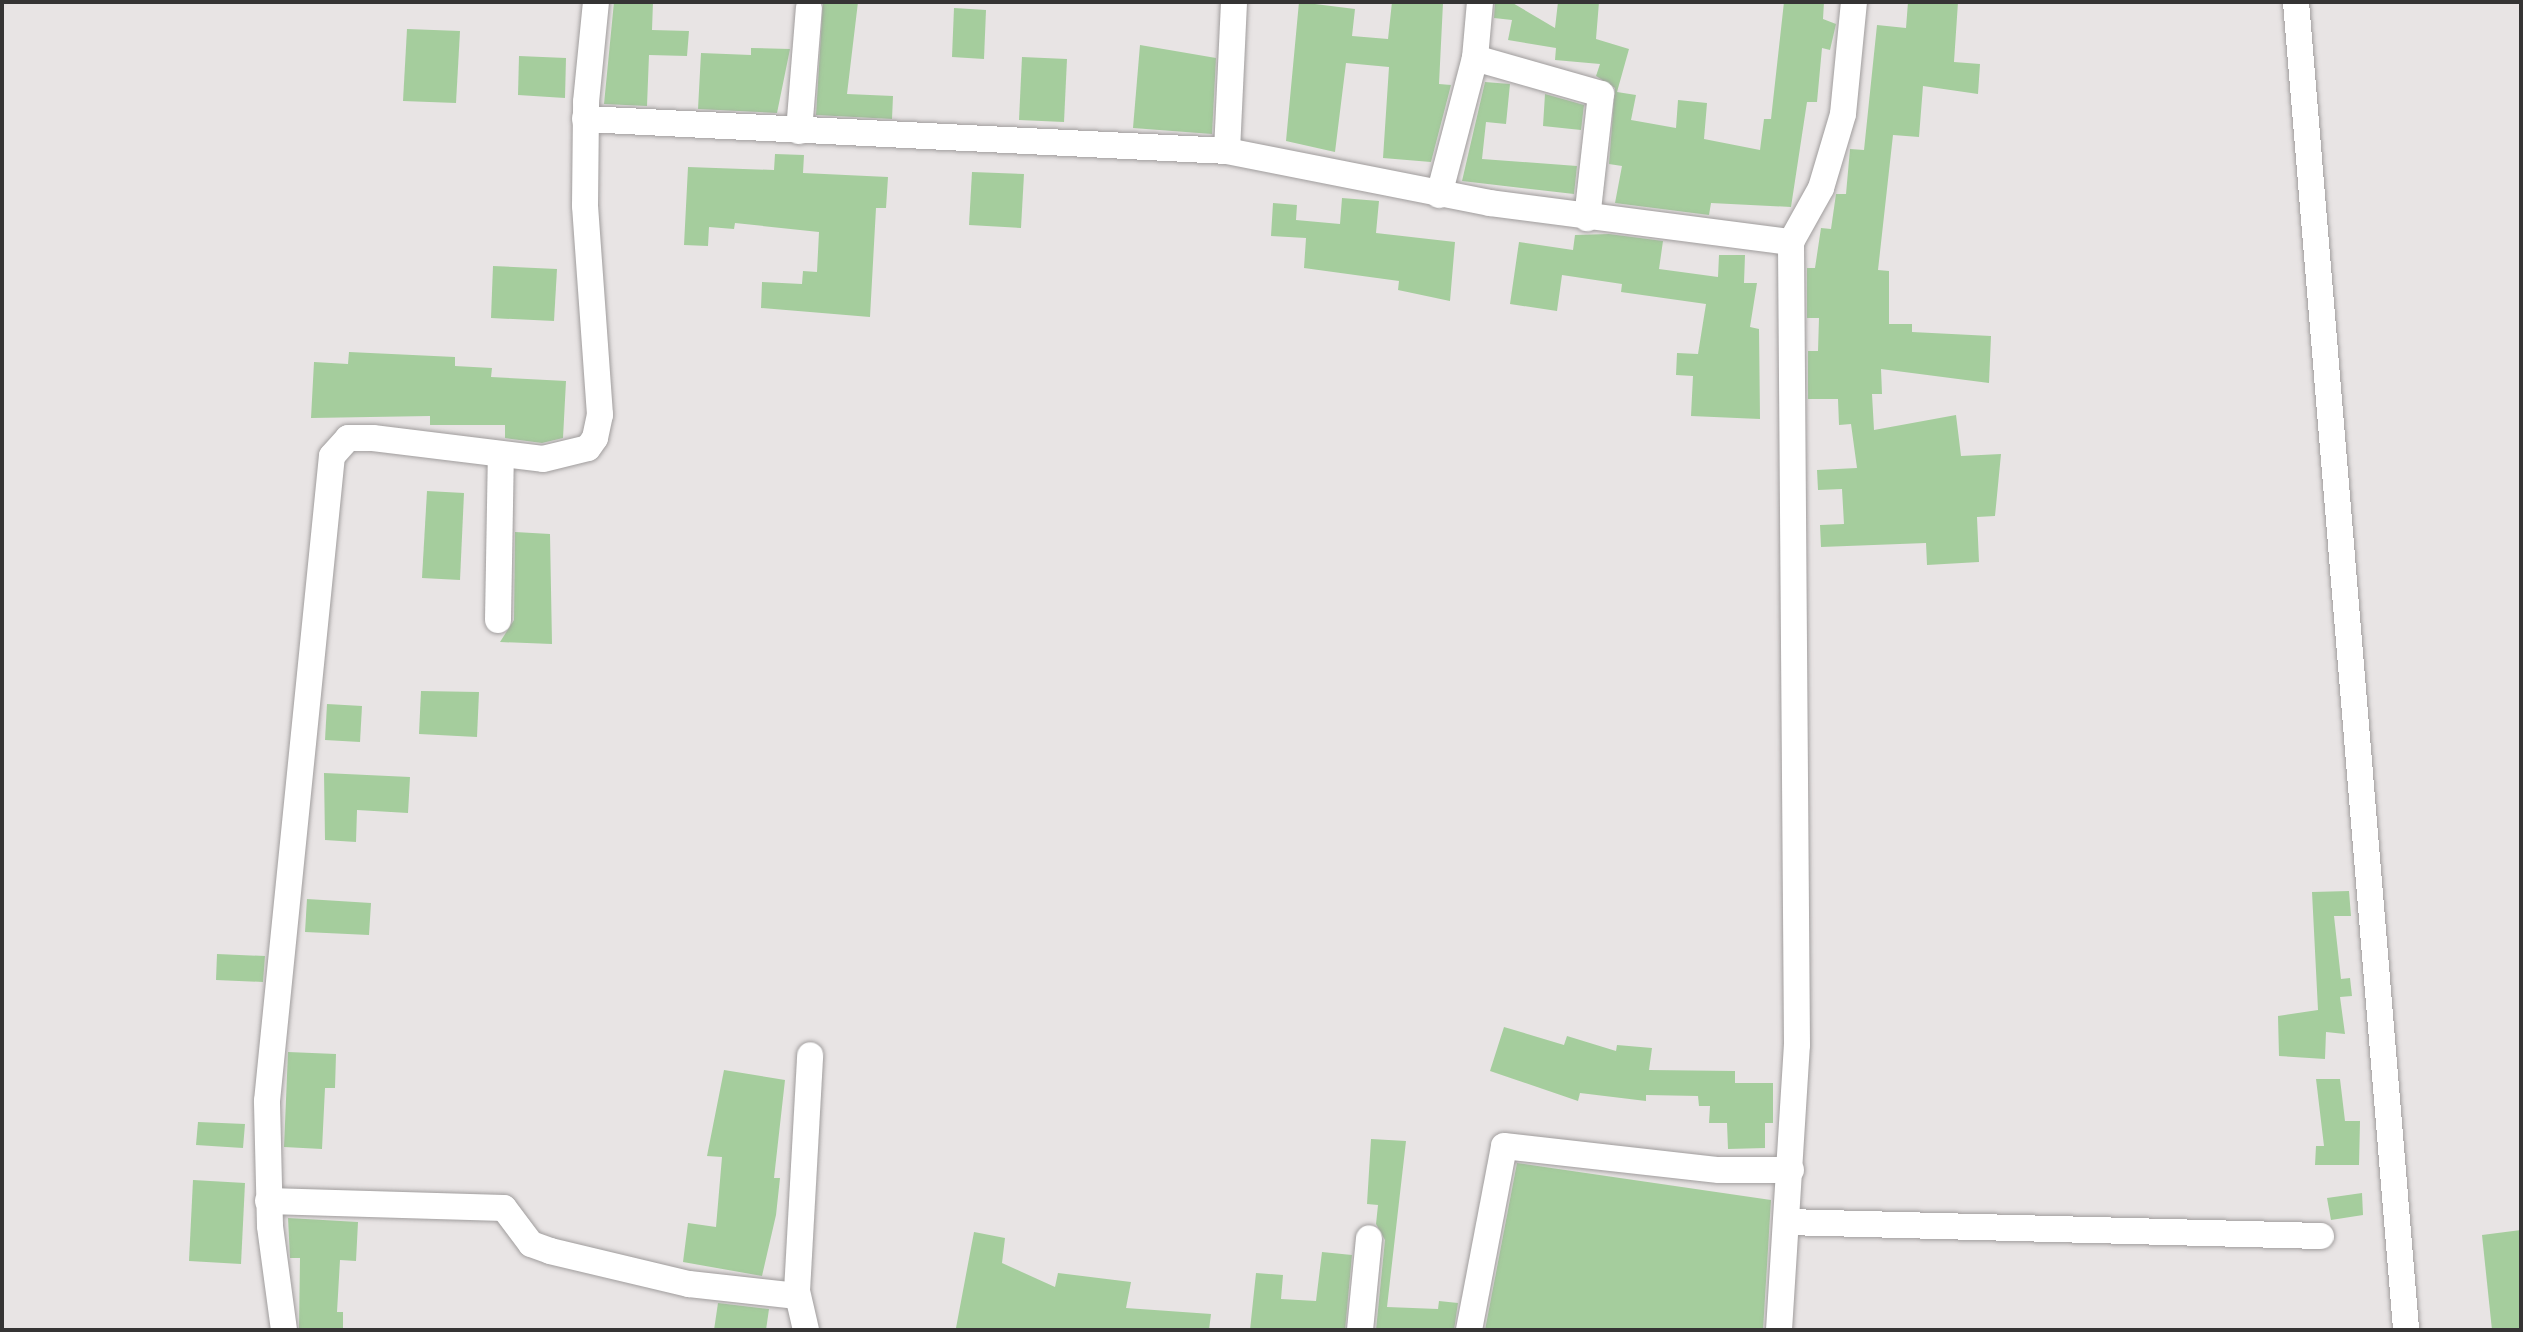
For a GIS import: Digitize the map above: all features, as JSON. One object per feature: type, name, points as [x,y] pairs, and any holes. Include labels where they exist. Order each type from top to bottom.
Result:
[{"type":"street","points":[[284,1330],[268,1201],[272,1041],[332,456],[339,444],[360,438],[500,456],[569,456],[595,438],[600,415],[585,119],[596,2]]},
{"type":"street","points":[[1227,151],[1234,2]]},
{"type":"street","points":[[1438,195],[1475,58],[1480,2]]},
{"type":"street","points":[[1779,1330],[1791,1170],[1798,905],[1791,243],[1821,188],[1843,114],[1854,2]]},
{"type":"street","points":[[2296,2],[2406,1330]]},
{"type":"street","points":[[799,131],[809,8]]},
{"type":"street","points":[[1475,58],[1601,94],[1587,218]]},
{"type":"street","points":[[585,119],[1227,151],[1438,195],[1587,218],[1791,243]]},
{"type":"street","points":[[498,620],[500,456]]},
{"type":"street","points":[[806,1330],[797,1296],[810,1055]]},
{"type":"street","points":[[1469,1330],[1504,1146],[1718,1170],[1791,1170]]},
{"type":"street","points":[[268,1201],[504,1208],[531,1244],[550,1251],[689,1284],[797,1296]]},
{"type":"street","points":[[1786,1222],[2321,1236]]},
{"type":"street","points":[[1360,1330],[1369,1238]]},
{"type":"building","points":[[614,2],[653,2],[652,30],[689,31],[687,56],[649,55],[647,106],[604,104]]},
{"type":"building","points":[[823,2],[858,2],[847,94],[893,96],[892,119],[816,115]]},
{"type":"building","points":[[1299,2],[1355,9],[1352,36],[1388,39],[1392,2],[1443,3],[1439,84],[1451,85],[1431,162],[1383,158],[1389,67],[1346,63],[1335,152],[1286,141]]},
{"type":"building","points":[[1495,2],[1511,2],[1555,28],[1558,2],[1599,2],[1596,39],[1629,49],[1617,92],[1636,95],[1631,120],[1676,128],[1678,100],[1707,103],[1704,139],[1760,150],[1764,119],[1771,119],[1784,2],[1824,2],[1823,19],[1836,24],[1830,50],[1822,48],[1817,102],[1807,102],[1791,207],[1711,203],[1709,215],[1615,203],[1622,166],[1609,164],[1615,88],[1596,76],[1600,64],[1555,60],[1556,48],[1508,40],[1512,20],[1494,18]]},
{"type":"building","points":[[1908,2],[1958,2],[1954,62],[1980,64],[1978,94],[1923,86],[1919,137],[1893,135],[1878,270],[1889,271],[1889,324],[1912,324],[1912,332],[1991,336],[1989,383],[1881,369],[1882,394],[1872,394],[1874,430],[1956,415],[1961,456],[2001,454],[1995,516],[1977,517],[1979,562],[1927,565],[1926,543],[1821,547],[1820,525],[1844,524],[1842,489],[1818,490],[1817,470],[1857,468],[1851,424],[1839,425],[1838,399],[1808,399],[1808,351],[1818,351],[1819,318],[1807,318],[1807,268],[1815,268],[1821,228],[1831,229],[1836,194],[1846,194],[1850,149],[1864,150],[1877,25],[1906,28]]},
{"type":"building","points":[[954,8],[986,10],[984,59],[952,57]]},
{"type":"building","points":[[407,29],[460,31],[456,103],[403,101]]},
{"type":"building","points":[[1140,45],[1216,58],[1212,134],[1133,128]]},
{"type":"building","points":[[751,48],[790,49],[777,113],[698,109],[701,53],[751,55]]},
{"type":"building","points":[[519,56],[566,58],[565,98],[518,95]]},
{"type":"building","points":[[1022,57],[1067,59],[1064,122],[1019,120]]},
{"type":"building","points":[[1485,82],[1510,84],[1506,124],[1486,122],[1482,159],[1577,166],[1574,194],[1462,181]]},
{"type":"building","points":[[1545,94],[1584,105],[1581,130],[1543,126]]},
{"type":"building","points":[[775,154],[804,155],[803,173],[888,177],[886,208],[876,208],[870,317],[761,308],[762,282],[802,284],[803,271],[817,272],[819,232],[735,223],[734,229],[709,227],[708,246],[684,245],[688,167],[774,170]]},
{"type":"building","points":[[972,172],[1024,174],[1021,228],[969,225]]},
{"type":"building","points":[[1342,198],[1379,201],[1376,233],[1455,242],[1450,301],[1398,290],[1399,281],[1304,268],[1306,238],[1271,236],[1273,203],[1297,205],[1296,220],[1340,224]]},
{"type":"building","points":[[1609,234],[1663,241],[1659,269],[1718,277],[1719,255],[1745,255],[1744,283],[1757,283],[1750,327],[1759,329],[1760,419],[1691,416],[1693,376],[1676,375],[1677,353],[1698,354],[1706,304],[1621,292],[1622,284],[1562,275],[1557,311],[1510,304],[1519,242],[1573,250],[1575,235]]},
{"type":"building","points":[[493,266],[557,269],[554,321],[491,318]]},
{"type":"building","points":[[349,352],[455,357],[455,366],[492,368],[491,377],[566,381],[563,438],[542,443],[505,438],[505,425],[430,425],[430,416],[311,418],[314,362],[348,364]]},
{"type":"building","points":[[427,491],[464,493],[460,580],[422,578]]},
{"type":"building","points":[[515,532],[550,534],[552,644],[500,642],[514,620]]},
{"type":"building","points":[[421,691],[479,692],[477,737],[419,734]]},
{"type":"building","points":[[327,704],[362,706],[360,742],[325,740]]},
{"type":"building","points":[[324,773],[410,777],[408,813],[357,810],[356,842],[325,840]]},
{"type":"building","points":[[2349,891],[2351,916],[2334,916],[2341,979],[2350,978],[2352,996],[2340,997],[2345,1034],[2326,1032],[2325,1059],[2279,1056],[2278,1016],[2318,1010],[2312,892]]},
{"type":"building","points":[[307,899],[371,903],[369,935],[305,932]]},
{"type":"building","points":[[217,954],[265,956],[263,982],[216,980]]},
{"type":"building","points":[[1504,1027],[1564,1045],[1567,1036],[1616,1051],[1617,1045],[1652,1048],[1649,1070],[1735,1071],[1735,1083],[1773,1083],[1773,1123],[1765,1123],[1765,1148],[1728,1149],[1727,1123],[1709,1123],[1710,1106],[1699,1106],[1698,1096],[1646,1095],[1646,1101],[1580,1093],[1578,1101],[1490,1071]]},
{"type":"building","points":[[288,1052],[336,1054],[335,1088],[325,1088],[322,1149],[284,1147]]},
{"type":"building","points":[[724,1070],[785,1080],[774,1178],[780,1178],[776,1215],[762,1276],[683,1262],[688,1223],[716,1227],[722,1157],[707,1156]]},
{"type":"building","points":[[2316,1079],[2340,1079],[2345,1121],[2360,1121],[2359,1165],[2315,1165],[2316,1146],[2324,1146]]},
{"type":"building","points":[[198,1122],[245,1124],[243,1148],[196,1145]]},
{"type":"building","points":[[1371,1139],[1406,1141],[1387,1307],[1438,1309],[1439,1301],[1458,1303],[1454,1330],[1376,1330],[1385,1240],[1376,1224],[1378,1205],[1367,1204]]},
{"type":"building","points":[[1517,1163],[1771,1200],[1763,1330],[1485,1330]]},
{"type":"building","points":[[193,1180],[245,1183],[241,1264],[189,1261]]},
{"type":"building","points":[[2362,1193],[2363,1215],[2331,1220],[2327,1198]]},
{"type":"building","points":[[288,1218],[358,1222],[356,1261],[340,1260],[337,1312],[343,1312],[343,1330],[299,1330],[300,1258],[290,1258]]},
{"type":"building","points":[[2521,1230],[2521,1330],[2492,1330],[2482,1235]]},
{"type":"building","points":[[974,1232],[1005,1238],[1002,1263],[1055,1287],[1058,1273],[1131,1282],[1126,1308],[1211,1314],[1209,1330],[956,1328]]},
{"type":"building","points":[[1322,1252],[1352,1255],[1345,1330],[1250,1330],[1256,1273],[1283,1275],[1281,1299],[1316,1301]]},
{"type":"building","points":[[718,1303],[769,1309],[766,1330],[714,1330]]}]
